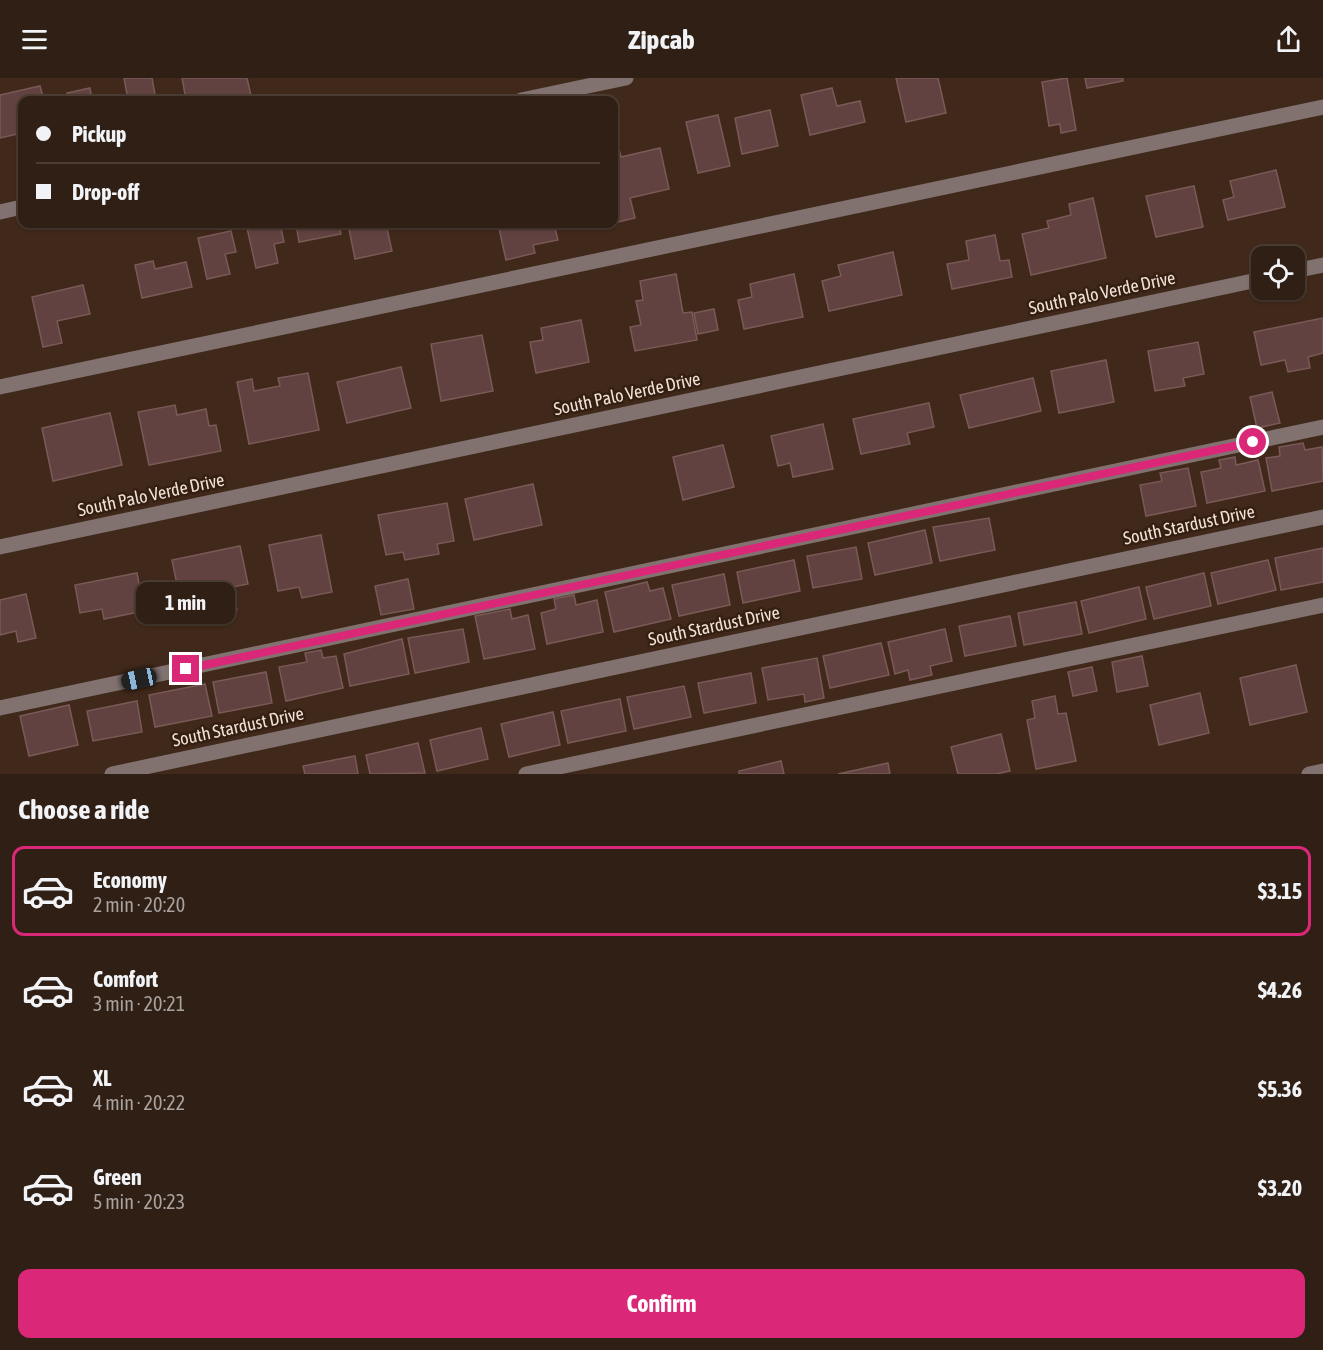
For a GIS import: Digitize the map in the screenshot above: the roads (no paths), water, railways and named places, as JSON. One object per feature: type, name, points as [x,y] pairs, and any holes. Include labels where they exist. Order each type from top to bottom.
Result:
[{"type":"street","points":[[540,96],[626,78]]},
{"type":"street","points":[[0,387],[1323,107]]},
{"type":"street","points":[[0,212],[18,208]]},
{"type":"street","points":[[1305,270],[1323,266]]},
{"type":"street","name":"South Palo Verde Drive","points":[[0,547],[1251,281]]},
{"type":"street","points":[[0,708],[1323,427]]},
{"type":"street","name":"South Stardust Drive","points":[[112,774],[1323,517]]},
{"type":"street","points":[[526,774],[1323,605]]},
{"type":"street","points":[[1309,774],[1323,771]]}]
